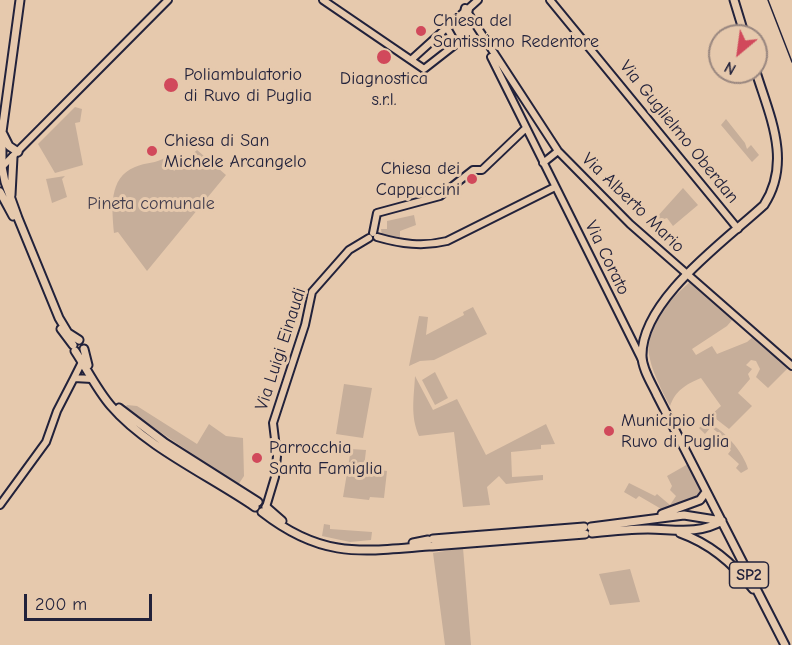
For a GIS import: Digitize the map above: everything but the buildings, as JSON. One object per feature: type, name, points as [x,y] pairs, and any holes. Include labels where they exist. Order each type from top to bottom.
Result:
[{"type":"main road","points":[[0,110],[18,0]]},
{"type":"main road","points":[[18,0],[2,132],[3,196],[56,321],[76,345],[82,362],[92,379],[122,418],[153,442],[261,506]]},
{"type":"main road","points":[[1,168],[168,0]]},
{"type":"main road","points":[[324,0],[424,69],[456,44],[447,28]]},
{"type":"main road","points":[[412,59],[478,0]]},
{"type":"main road","name":"Via Guglielmo Oberdan","points":[[550,0],[738,229]]},
{"type":"main road","points":[[734,0],[741,24]]},
{"type":"main road","points":[[467,12],[495,61]]},
{"type":"main road","name":"Via Alberto Mario","points":[[495,61],[558,152],[625,219],[792,366]]},
{"type":"main road","name":"Via Corato","points":[[495,61],[544,166],[642,360]]},
{"type":"main road","points":[[722,521],[642,360],[645,333],[658,306],[764,205],[774,191],[779,176],[778,146],[760,84]]},
{"type":"main road","points":[[526,128],[482,170],[473,170],[440,196],[377,213],[373,236],[398,243],[431,245],[447,241],[555,187]]},
{"type":"main road","points":[[2,132],[16,154]]},
{"type":"main road","points":[[544,166],[558,152]]},
{"type":"main road","points":[[3,196],[16,154]]},
{"type":"main road","name":"Via Luigi Einaudi","points":[[261,506],[270,492],[278,456],[273,423],[305,325],[312,292],[349,250],[373,236]]},
{"type":"main road","points":[[629,336],[636,338],[645,333]]},
{"type":"main road","points":[[76,345],[84,344],[84,350],[94,374],[122,411],[295,531],[327,544],[374,546],[430,543],[588,530],[675,531],[701,529],[722,521]]},
{"type":"main road","points":[[0,505],[46,442],[57,411],[82,362]]},
{"type":"main road","points":[[74,378],[92,379]]},
{"type":"main road","points":[[647,520],[700,500],[706,492]]},
{"type":"main road","points":[[588,530],[684,515],[722,521]]},
{"type":"main road","name":"SP2","points":[[722,521],[785,645]]},
{"type":"main road","points":[[675,531],[701,542],[725,559],[763,603]]},
{"type":"green space","points":[[75,107],[82,109],[80,122],[75,123],[83,165],[55,173],[38,144]]},
{"type":"green space","points":[[726,119],[745,143],[747,149],[751,145],[759,155],[752,162],[721,125]]},
{"type":"green space","name":"Pineta comunale","points":[[197,150],[226,175],[147,271],[118,232],[114,233],[113,204],[116,186],[126,172],[166,157],[174,171]]},
{"type":"green space","points":[[65,176],[62,179],[67,197],[52,203],[46,179]]},
{"type":"green space","points":[[683,188],[698,205],[673,226],[667,218],[658,221],[656,218]]},
{"type":"green space","points":[[414,215],[416,225],[400,231],[400,237],[382,237],[381,229],[387,229],[387,221]]},
{"type":"green space","points":[[690,282],[733,319],[727,326],[692,349],[696,355],[712,346],[717,354],[747,342],[754,336],[788,368],[768,388],[756,377],[760,369],[756,361],[751,360],[746,365],[752,369],[748,374],[750,379],[738,393],[752,406],[729,429],[711,415],[721,406],[701,378],[682,389],[670,406],[660,386],[649,353],[649,339],[661,312]]},
{"type":"green space","points":[[473,307],[487,334],[434,360],[420,361],[409,366],[419,316],[428,317],[426,335],[464,315],[463,312]]},
{"type":"green space","points":[[435,372],[448,398],[435,405],[422,380]]},
{"type":"green space","points":[[415,376],[433,410],[457,399],[486,455],[546,424],[555,444],[541,445],[541,449],[511,452],[512,477],[543,475],[543,480],[506,484],[499,476],[487,487],[490,505],[463,507],[454,432],[419,436],[416,429],[413,399]]},
{"type":"green space","points":[[344,384],[372,388],[363,438],[336,434]]},
{"type":"green space","points":[[127,405],[137,406],[197,444],[209,424],[226,436],[243,438],[244,476],[238,485],[125,408]]},
{"type":"green space","points":[[705,423],[725,434],[742,456],[748,469],[741,473],[736,468],[739,464],[728,454],[731,450],[719,441],[722,436],[711,427],[705,434],[699,428]]},
{"type":"green space","points":[[351,449],[366,450],[364,468],[387,471],[384,498],[370,497],[369,500],[343,497]]},
{"type":"green space","points":[[688,464],[701,489],[700,497],[663,510],[639,496],[636,499],[624,492],[629,483],[655,496],[657,494],[670,505],[676,496],[670,490],[672,486],[667,476]]},
{"type":"green space","points":[[324,524],[330,525],[330,529],[372,532],[371,540],[350,542],[322,536]]},
{"type":"green space","points":[[463,548],[471,645],[445,645],[433,553]]},
{"type":"green space","points":[[630,569],[640,602],[610,605],[599,574]]},
{"type":"railway","points":[[768,0],[792,62]]},
{"type":"place","name":"Chiesa del Santissimo Redentore","points":[[421,31]]},
{"type":"place","name":"Diagnostica s.r.l.","points":[[384,57]]},
{"type":"place","name":"Poliambulatorio di Ruvo di Puglia","points":[[171,85]]},
{"type":"place","name":"Chiesa di San Michele Arcangelo","points":[[152,151]]},
{"type":"place","name":"Chiesa dei Cappuccini","points":[[472,179]]},
{"type":"place","name":"Municipio di Ruvo di Puglia","points":[[609,431]]},
{"type":"place","name":"Parrocchia Santa Famiglia","points":[[257,458]]}]
